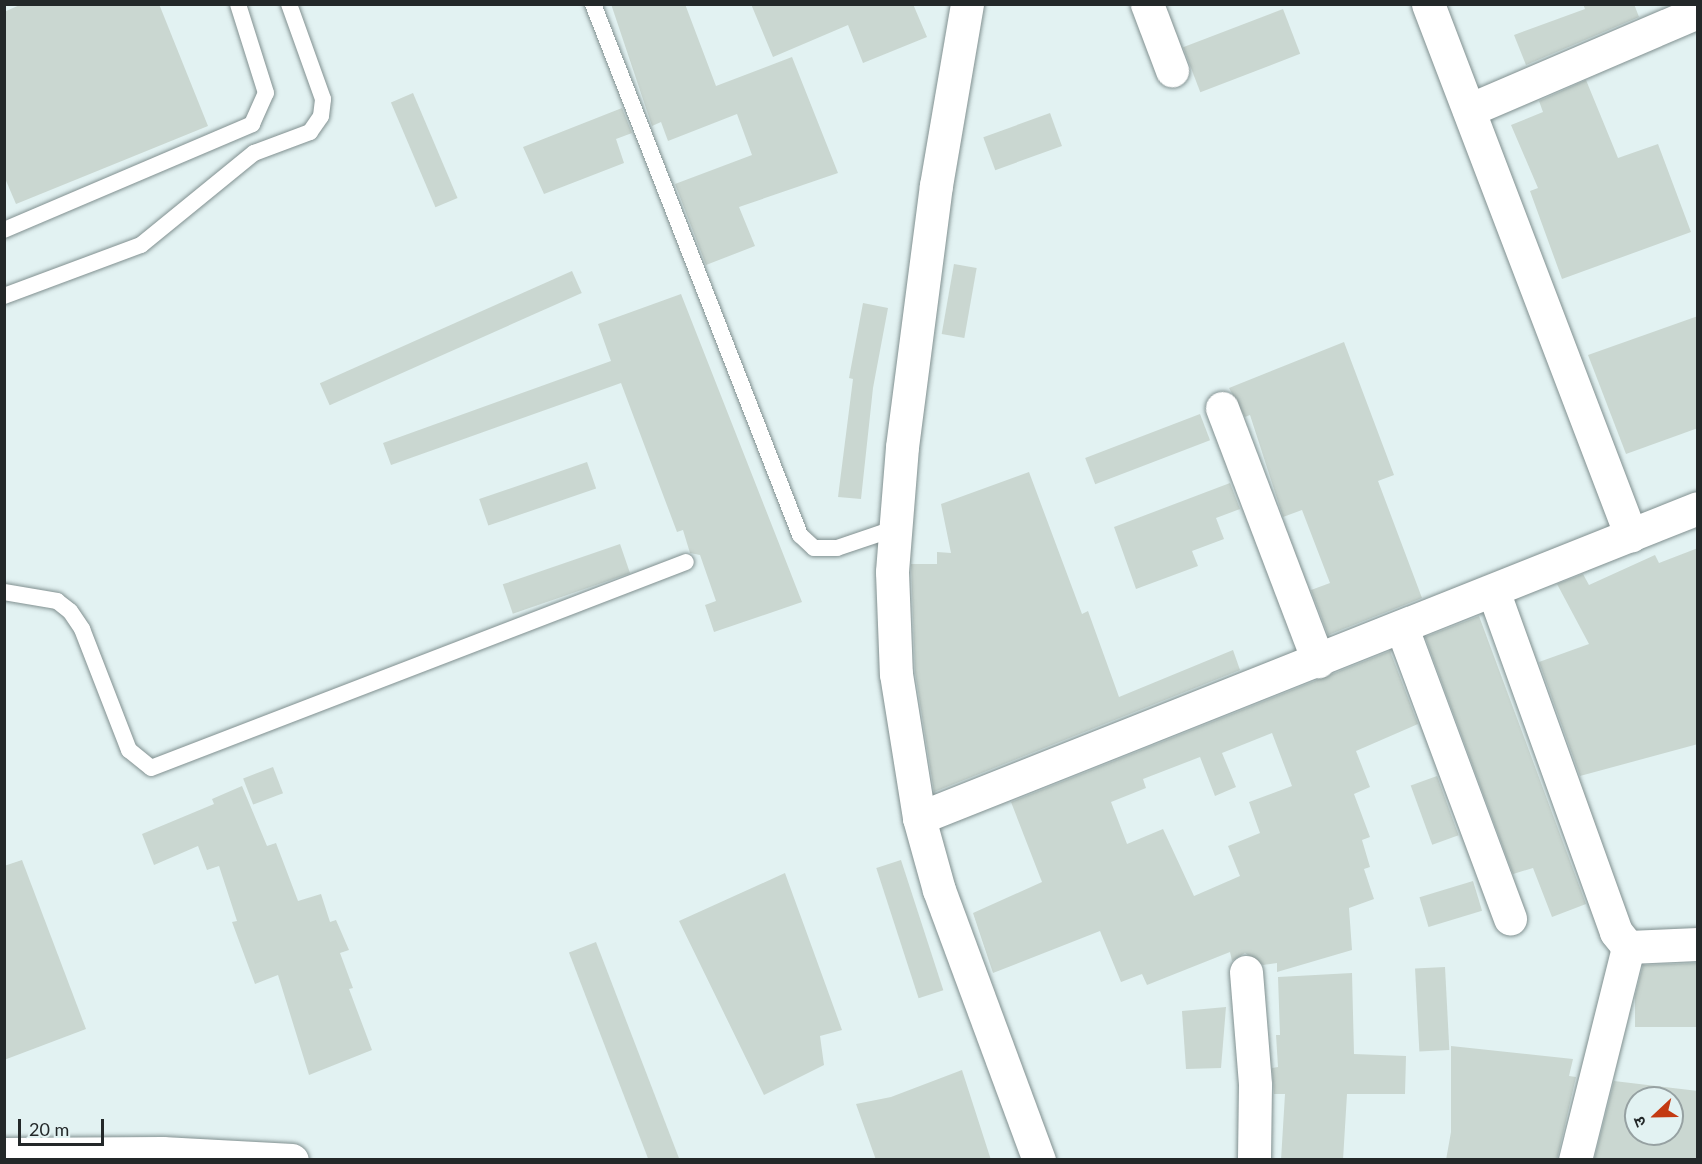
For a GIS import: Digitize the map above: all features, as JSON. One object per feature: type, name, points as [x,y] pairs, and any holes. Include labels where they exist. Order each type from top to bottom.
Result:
[{"type":"street","points":[[967,4],[936,185],[896,528],[892,572],[896,674],[919,818],[939,890],[1039,1160]]},
{"type":"street","points":[[1147,4],[1172,70]]},
{"type":"street","points":[[1431,6],[1631,536]]},
{"type":"street","points":[[1469,110],[1698,12]]},
{"type":"street","points":[[1222,408],[1318,661]]},
{"type":"street","points":[[919,818],[1494,593],[1698,508]]},
{"type":"street","points":[[1494,593],[1605,911],[1628,946],[1575,1160]]},
{"type":"street","points":[[1402,628],[1510,919]]},
{"type":"street","points":[[1628,946],[1698,944]]},
{"type":"street","points":[[1246,972],[1255,1085],[1254,1160]]},
{"type":"street","points":[[4,1154],[292,1160]]},
{"type":"lane","points":[[4,230],[252,124],[266,93],[238,4]]},
{"type":"lane","points":[[4,296],[141,244],[210,193],[247,158],[310,132],[321,116],[323,99],[289,4]]},
{"type":"lane","points":[[593,4],[800,535],[814,548],[837,548],[896,528]]},
{"type":"lane","points":[[4,592],[57,601],[69,611],[82,629],[129,750],[152,768],[686,562]]},
{"type":"building","points":[[22,4],[159,4],[208,126],[16,204],[4,176],[4,12]]},
{"type":"building","points":[[611,4],[685,4],[716,86],[792,57],[838,173],[739,207],[755,246],[706,265],[675,184],[752,155],[737,114],[668,141],[661,122],[652,126]]},
{"type":"building","points":[[751,4],[913,4],[927,37],[863,63],[848,25],[773,57]]},
{"type":"building","points":[[1583,4],[1634,4],[1639,17],[1526,65],[1514,35],[1585,9]]},
{"type":"building","points":[[1283,9],[1300,54],[1200,92],[1183,47]]},
{"type":"building","points":[[1586,80],[1618,158],[1658,144],[1691,232],[1562,279],[1530,191],[1538,188],[1511,125],[1543,112],[1539,101]]},
{"type":"building","points":[[413,93],[458,198],[435,207],[391,102]]},
{"type":"building","points":[[622,108],[632,133],[616,139],[624,163],[544,194],[523,147]]},
{"type":"building","points":[[1050,113],[1062,146],[995,170],[983,137]]},
{"type":"building","points":[[954,264],[977,268],[964,338],[942,334]]},
{"type":"building","points":[[572,271],[582,293],[330,405],[320,383]]},
{"type":"building","points":[[681,294],[802,602],[714,632],[705,605],[716,601],[700,555],[690,553],[683,530],[677,532],[621,383],[391,465],[383,443],[611,361],[598,324]]},
{"type":"building","points":[[863,303],[888,308],[873,388],[861,499],[838,497],[853,379],[849,378]]},
{"type":"building","points":[[1698,316],[1698,428],[1626,454],[1588,355]]},
{"type":"building","points":[[1344,342],[1394,475],[1378,481],[1422,598],[1328,635],[1311,590],[1330,583],[1302,510],[1283,517],[1250,415],[1245,417],[1229,388]]},
{"type":"building","points":[[1200,414],[1210,440],[1095,484],[1085,458]]},
{"type":"building","points":[[587,462],[596,488],[488,526],[479,499]]},
{"type":"building","points":[[1029,472],[1082,614],[1088,611],[1119,697],[1233,650],[1240,670],[934,792],[915,672],[911,564],[937,564],[937,552],[951,553],[941,504]]},
{"type":"building","points":[[1230,483],[1240,509],[1216,518],[1224,539],[1192,551],[1198,566],[1136,589],[1114,527]]},
{"type":"building","points":[[620,544],[630,573],[513,614],[503,584]]},
{"type":"building","points":[[1698,548],[1698,744],[1580,776],[1539,662],[1589,644],[1557,584],[1583,574],[1589,585],[1655,555],[1659,563]]},
{"type":"building","points":[[1479,616],[1586,904],[1552,917],[1533,868],[1513,874],[1425,637]]},
{"type":"building","points":[[1390,651],[1418,724],[1356,751],[1370,787],[1354,794],[1370,837],[1362,840],[1370,867],[1364,869],[1374,899],[1349,908],[1352,950],[1277,972],[1277,963],[1263,965],[1245,953],[1232,961],[1230,952],[1147,985],[1142,974],[1121,982],[1100,931],[993,973],[973,913],[1042,882],[1011,802]],"holes":[[[1272,733],[1292,786],[1249,802],[1260,833],[1228,846],[1240,876],[1194,896],[1163,829],[1127,844],[1111,802],[1146,788],[1143,779],[1200,757],[1215,796],[1236,787],[1222,753]]]},
{"type":"building","points":[[273,767],[283,793],[253,805],[243,778]]},
{"type":"building","points":[[1437,776],[1459,835],[1432,845],[1411,786]]},
{"type":"building","points":[[242,786],[267,846],[276,843],[298,901],[321,894],[330,922],[336,920],[349,950],[340,953],[353,988],[349,989],[372,1050],[309,1075],[278,975],[255,984],[232,922],[237,921],[219,866],[207,870],[198,846],[154,865],[142,834],[214,804],[212,799]]},
{"type":"building","points":[[22,860],[86,1029],[4,1060],[4,866]]},
{"type":"building","points":[[901,860],[943,990],[919,998],[876,868]]},
{"type":"building","points":[[785,873],[842,1030],[820,1036],[824,1065],[764,1095],[679,921]]},
{"type":"building","points":[[1473,881],[1482,911],[1429,927],[1419,897]]},
{"type":"building","points":[[596,942],[679,1160],[649,1160],[569,952]]},
{"type":"building","points":[[1698,963],[1698,1027],[1635,1027],[1635,996],[1643,965]]},
{"type":"building","points":[[1445,967],[1449,1050],[1419,1051],[1415,969]]},
{"type":"building","points":[[1352,973],[1354,1054],[1406,1056],[1405,1094],[1347,1094],[1343,1160],[1281,1160],[1285,1094],[1274,1094],[1272,1068],[1278,1067],[1276,1035],[1280,1035],[1278,977]]},
{"type":"building","points":[[1226,1007],[1221,1068],[1186,1069],[1182,1011]]},
{"type":"building","points":[[1451,1046],[1573,1059],[1569,1076],[1576,1077],[1557,1160],[1446,1160],[1451,1132]]},
{"type":"building","points":[[962,1070],[991,1160],[876,1160],[856,1104],[891,1097]]},
{"type":"building","points":[[1614,1081],[1656,1086],[1624,1086],[1624,1146],[1684,1146],[1684,1089],[1698,1091],[1698,1160],[1594,1160]]}]
